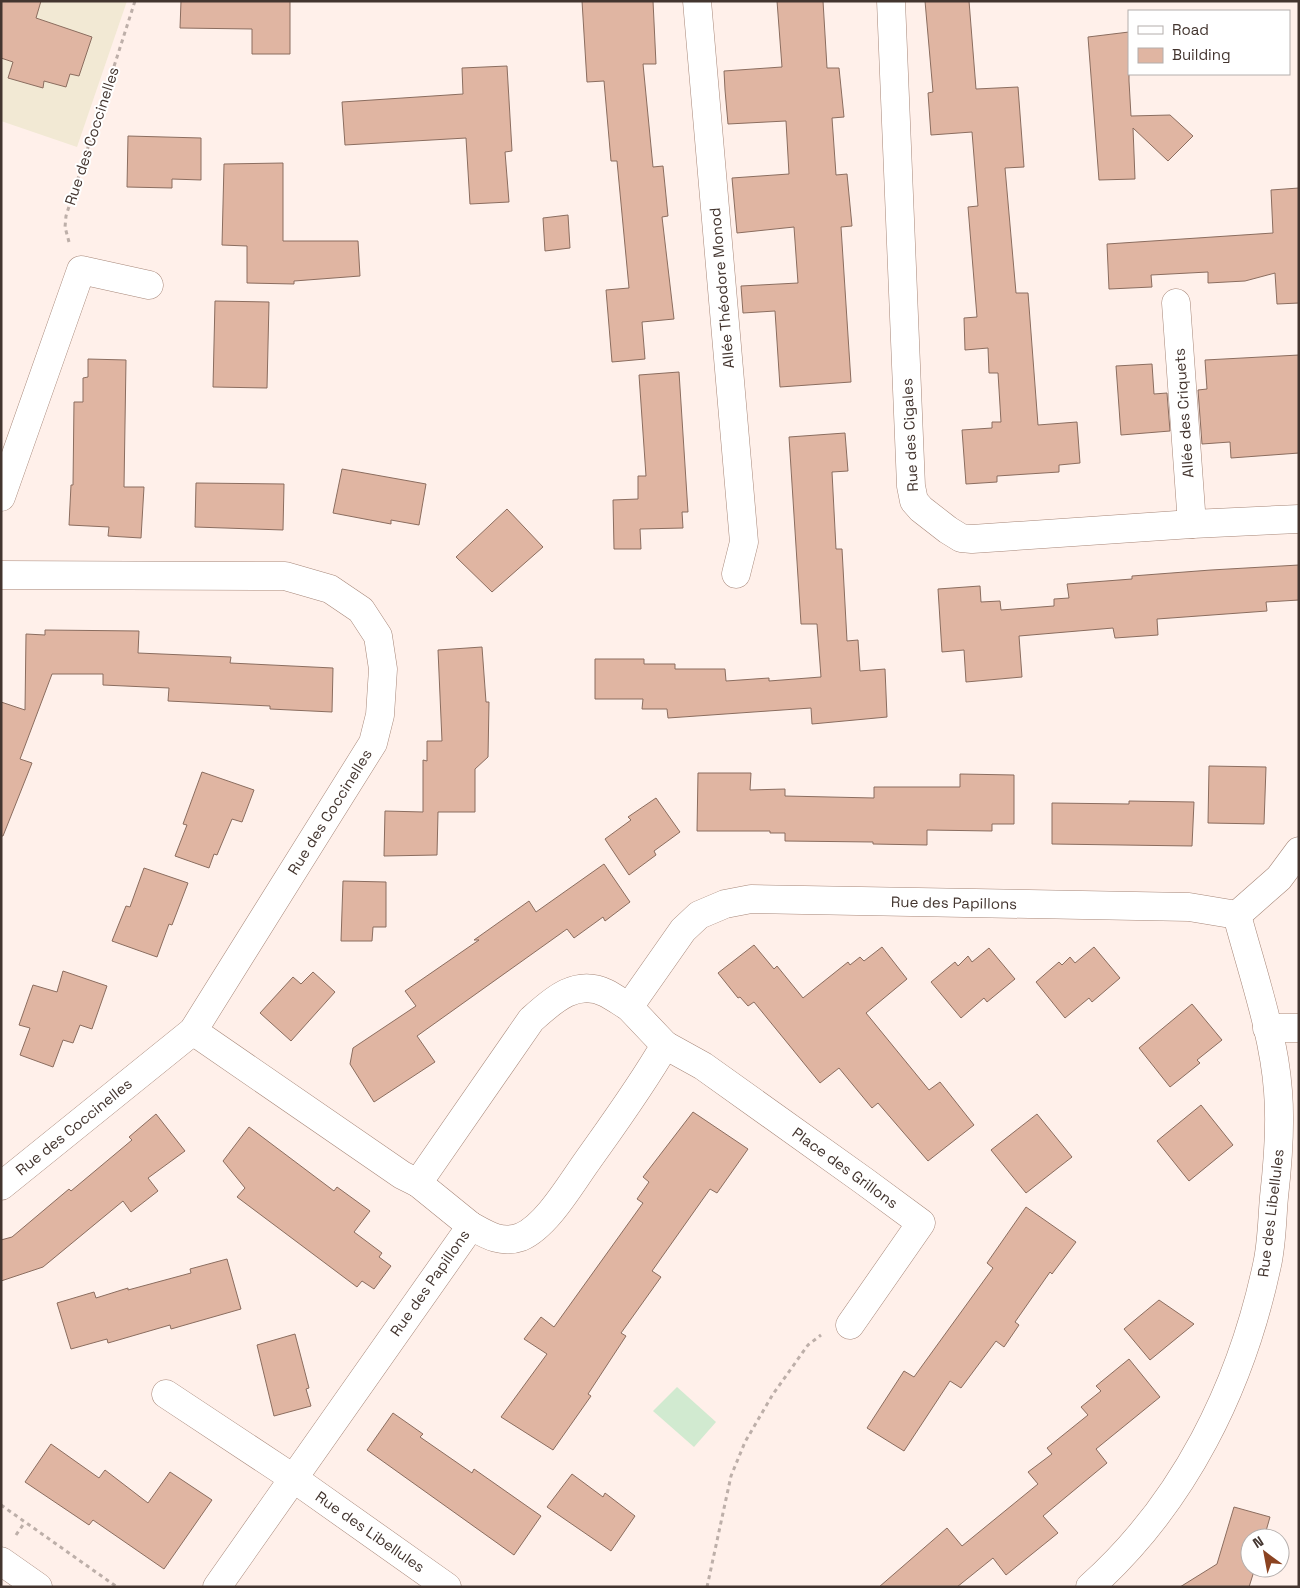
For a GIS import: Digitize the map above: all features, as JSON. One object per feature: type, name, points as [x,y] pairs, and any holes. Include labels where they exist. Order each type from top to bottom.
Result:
[{"type":"street","name":"Allée Théodore Monod","points":[[697,1],[744,542],[736,574]]},
{"type":"street","name":"Rue des Cigales","points":[[891,1],[911,486],[914,501],[921,509],[948,530],[961,538],[972,539],[1192,524],[1299,519]]},
{"type":"street","points":[[1,497],[81,270],[149,285]]},
{"type":"street","name":"Allée des Criquets","points":[[1176,302],[1192,524]]},
{"type":"street","name":"Rue des Coccinelles","points":[[1,575],[285,576],[330,589],[361,610],[378,636],[383,669],[380,715],[373,744],[193,1031],[1,1186]]},
{"type":"street","points":[[1237,915],[1279,878],[1299,852]]},
{"type":"street","name":"Rue des Papillons","points":[[629,1007],[684,930],[699,915],[725,904],[752,899],[1189,907],[1237,915]]},
{"type":"street","name":"Rue des Libellules","points":[[1090,1587],[1145,1531],[1180,1483],[1215,1421],[1245,1347],[1268,1263],[1280,1144],[1278,1091],[1274,1059],[1267,1028],[1237,915]]},
{"type":"street","points":[[418,1183],[532,1020],[551,1001],[569,991],[588,988],[605,992],[629,1007],[665,1045]]},
{"type":"street","points":[[1267,1028],[1299,1028]]},
{"type":"street","points":[[193,1031],[402,1175],[418,1183],[471,1226]]},
{"type":"street","name":"Rue des Papillons","points":[[217,1587],[471,1226],[492,1238],[506,1240],[522,1236],[549,1214],[643,1082],[665,1045]]},
{"type":"street","name":"Place des Grillons","points":[[665,1045],[703,1066],[921,1223],[850,1325]]},
{"type":"street","points":[[166,1394],[293,1478]]},
{"type":"street","name":"Rue des Libellules","points":[[293,1478],[447,1587]]},
{"type":"street","points":[[1,1561],[38,1587]]},
{"type":"path","name":"Rue des Coccinelles","points":[[81,270],[65,227],[66,216],[135,1]]},
{"type":"path","points":[[707,1587],[731,1476],[745,1442],[773,1394],[808,1345],[825,1332],[850,1325]]},
{"type":"path","points":[[1,1505],[117,1587]]},
{"type":"shaded area","points":[[1,1],[127,1],[77,147],[1,121]]},
{"type":"green space","points":[[677,1387],[716,1422],[694,1447],[653,1411]]},
{"type":"building","points":[[1,1],[41,1],[36,18],[92,37],[79,76],[70,74],[66,87],[44,81],[43,88],[8,78],[13,62],[1,58]]},
{"type":"building","points":[[181,1],[290,1],[290,54],[252,54],[252,29],[180,28]]},
{"type":"building","points":[[582,1],[653,1],[656,64],[643,64],[653,167],[663,166],[668,216],[662,217],[674,319],[642,322],[645,359],[612,362],[606,290],[629,288],[617,161],[611,161],[604,81],[587,82]]},
{"type":"building","points":[[777,1],[823,1],[827,68],[839,68],[844,117],[832,118],[836,175],[847,174],[852,226],[841,227],[851,382],[780,387],[775,311],[743,313],[741,286],[798,283],[794,227],[737,233],[732,178],[789,174],[786,121],[728,124],[725,90],[724,71],[782,67]]},
{"type":"building","points":[[925,1],[969,1],[976,89],[1018,87],[1024,167],[1005,168],[1016,293],[1028,293],[1038,425],[1077,422],[1080,463],[1059,465],[1059,472],[997,476],[997,482],[966,484],[962,430],[992,428],[992,422],[1001,422],[998,373],[989,373],[988,348],[965,350],[964,318],[977,317],[968,207],[978,206],[972,132],[931,135],[928,93],[933,92]]},
{"type":"building","points":[[1128,32],[1128,75],[1131,116],[1170,115],[1193,136],[1168,161],[1133,128],[1135,179],[1099,180],[1088,37]]},
{"type":"building","points":[[507,66],[512,151],[505,152],[509,202],[470,204],[466,138],[345,145],[342,102],[463,94],[462,68]]},
{"type":"building","points":[[128,136],[201,138],[201,180],[172,179],[172,188],[127,187]]},
{"type":"building","points":[[283,163],[283,241],[358,241],[360,276],[294,281],[294,284],[247,283],[247,246],[222,245],[224,164]]},
{"type":"building","points":[[1299,188],[1299,303],[1277,304],[1275,273],[1245,281],[1208,283],[1208,272],[1151,275],[1152,287],[1109,289],[1107,244],[1273,233],[1271,190]]},
{"type":"building","points":[[568,215],[570,248],[545,251],[543,218]]},
{"type":"building","points":[[215,301],[269,302],[267,388],[213,387]]},
{"type":"building","points":[[1299,355],[1299,453],[1231,458],[1230,442],[1202,444],[1198,390],[1207,389],[1205,360]]},
{"type":"building","points":[[88,359],[126,360],[124,487],[144,487],[141,538],[108,536],[109,527],[69,525],[71,485],[73,485],[74,402],[83,402],[83,378],[88,377]]},
{"type":"building","points":[[1152,364],[1154,394],[1167,393],[1170,431],[1121,435],[1116,366]]},
{"type":"building","points":[[679,372],[688,512],[682,512],[683,528],[640,529],[641,549],[614,549],[613,500],[638,499],[638,476],[646,476],[639,375]]},
{"type":"building","points":[[845,433],[848,471],[832,472],[836,549],[842,549],[847,641],[858,640],[860,671],[885,669],[887,717],[812,724],[811,708],[668,718],[667,709],[642,709],[643,699],[595,699],[595,659],[644,659],[644,664],[675,664],[675,669],[725,669],[726,681],[769,678],[769,681],[821,677],[817,624],[801,624],[789,437]]},
{"type":"building","points":[[342,469],[426,484],[419,525],[391,520],[391,524],[333,513]]},
{"type":"building","points":[[196,483],[284,484],[283,530],[195,527]]},
{"type":"building","points":[[507,509],[543,547],[492,592],[456,557]]},
{"type":"building","points":[[1299,565],[1299,600],[1266,602],[1267,611],[1157,619],[1158,635],[1115,638],[1113,628],[1019,636],[1022,677],[966,682],[964,650],[942,652],[938,589],[980,586],[981,602],[1000,601],[1001,610],[1054,606],[1054,599],[1069,598],[1067,584],[1132,579],[1132,576]]},
{"type":"building","points":[[45,630],[139,631],[138,653],[231,657],[230,663],[333,668],[332,712],[270,709],[270,706],[168,701],[169,688],[103,685],[103,674],[52,674],[20,759],[32,763],[3,836],[1,836],[1,702],[25,710],[26,634],[45,635]]},
{"type":"building","points":[[482,647],[486,702],[489,702],[488,757],[475,769],[475,812],[438,812],[437,855],[384,856],[385,811],[423,812],[423,760],[427,761],[427,741],[442,741],[438,650]]},
{"type":"building","points":[[1209,766],[1266,767],[1264,824],[1208,823]]},
{"type":"building","points":[[202,772],[254,790],[242,822],[232,819],[217,855],[214,854],[209,868],[175,856],[187,825],[183,824]]},
{"type":"building","points":[[698,773],[751,773],[750,790],[785,789],[785,796],[874,798],[874,787],[960,787],[960,774],[1014,775],[1014,824],[992,824],[992,831],[927,830],[927,845],[785,841],[785,833],[770,833],[770,831],[697,831]]},
{"type":"building","points":[[656,798],[680,832],[654,851],[656,855],[629,875],[605,839],[631,820],[628,817]]},
{"type":"building","points":[[1129,801],[1194,802],[1192,846],[1052,844],[1052,803],[1129,804]]},
{"type":"building","points":[[604,864],[630,902],[605,921],[603,917],[574,938],[567,929],[417,1036],[435,1062],[374,1102],[350,1064],[353,1048],[416,1006],[405,991],[479,940],[474,940],[529,901],[536,912]]},
{"type":"building","points":[[144,868],[188,883],[172,925],[169,924],[157,957],[112,941],[126,906],[130,907]]},
{"type":"building","points":[[343,881],[386,882],[386,927],[373,927],[372,941],[341,941]]},
{"type":"building","points":[[754,945],[774,969],[777,966],[803,998],[848,962],[850,965],[860,957],[864,961],[882,947],[907,979],[866,1013],[929,1090],[940,1082],[974,1125],[928,1161],[878,1103],[872,1108],[839,1068],[820,1083],[754,1002],[748,1006],[740,997],[738,998],[718,973]]},
{"type":"building","points":[[1094,947],[1120,978],[1092,1002],[1089,998],[1065,1018],[1036,982],[1059,962],[1062,965],[1070,957],[1075,963]]},
{"type":"building","points":[[989,948],[1015,979],[987,1002],[984,998],[961,1018],[931,982],[955,962],[958,966],[968,956],[972,962]]},
{"type":"building","points":[[63,971],[107,986],[92,1029],[80,1025],[73,1043],[63,1040],[53,1067],[20,1055],[30,1028],[19,1025],[33,985],[57,992]]},
{"type":"building","points":[[313,972],[335,992],[291,1041],[260,1013],[293,977],[301,984]]},
{"type":"building","points":[[1192,1004],[1222,1040],[1197,1060],[1200,1063],[1170,1087],[1139,1048]]},
{"type":"building","points":[[1201,1105],[1233,1145],[1189,1181],[1157,1141]]},
{"type":"building","points":[[693,1112],[748,1149],[717,1193],[710,1189],[652,1271],[661,1277],[621,1333],[626,1336],[588,1394],[591,1396],[553,1450],[501,1417],[547,1354],[524,1339],[541,1317],[554,1327],[643,1203],[637,1199],[649,1182],[643,1177]]},
{"type":"building","points":[[156,1114],[185,1151],[148,1178],[158,1191],[131,1212],[123,1201],[43,1267],[1,1281],[1,1240],[12,1237],[69,1189],[71,1191],[132,1140],[129,1137]]},
{"type":"building","points":[[1037,1114],[1072,1157],[1026,1193],[991,1150]]},
{"type":"building","points":[[249,1127],[334,1191],[337,1187],[370,1211],[354,1232],[382,1253],[379,1257],[391,1266],[374,1289],[362,1281],[357,1287],[237,1197],[245,1188],[223,1161]]},
{"type":"building","points":[[1026,1207],[1076,1242],[1052,1274],[1050,1272],[1015,1322],[1019,1325],[1004,1347],[996,1341],[961,1388],[950,1381],[904,1451],[867,1428],[904,1371],[914,1377],[993,1268],[987,1263]]},
{"type":"building","points":[[227,1259],[241,1309],[171,1329],[170,1325],[108,1343],[107,1339],[71,1349],[57,1303],[94,1292],[96,1298],[128,1288],[128,1290],[191,1273],[190,1269]]},
{"type":"building","points":[[1159,1300],[1194,1324],[1150,1360],[1124,1329]]},
{"type":"building","points":[[295,1334],[309,1388],[306,1389],[311,1406],[274,1416],[257,1345]]},
{"type":"building","points":[[1129,1359],[1160,1397],[1096,1449],[1107,1463],[1043,1516],[1058,1533],[1006,1575],[993,1558],[957,1587],[879,1587],[947,1528],[962,1546],[1038,1484],[1028,1472],[1052,1454],[1047,1448],[1088,1415],[1081,1407],[1101,1391],[1096,1386]]},
{"type":"building","points":[[393,1413],[423,1434],[420,1437],[472,1473],[474,1469],[541,1516],[514,1555],[367,1450]]},
{"type":"building","points":[[51,1444],[99,1478],[105,1470],[148,1503],[170,1472],[212,1500],[164,1569],[93,1520],[89,1525],[25,1482]]},
{"type":"building","points":[[572,1474],[603,1497],[605,1493],[635,1516],[611,1551],[547,1507]]},
{"type":"building","points":[[1234,1507],[1270,1517],[1267,1528],[1240,1528],[1240,1578],[1252,1578],[1249,1587],[1180,1587],[1217,1564]]}]
